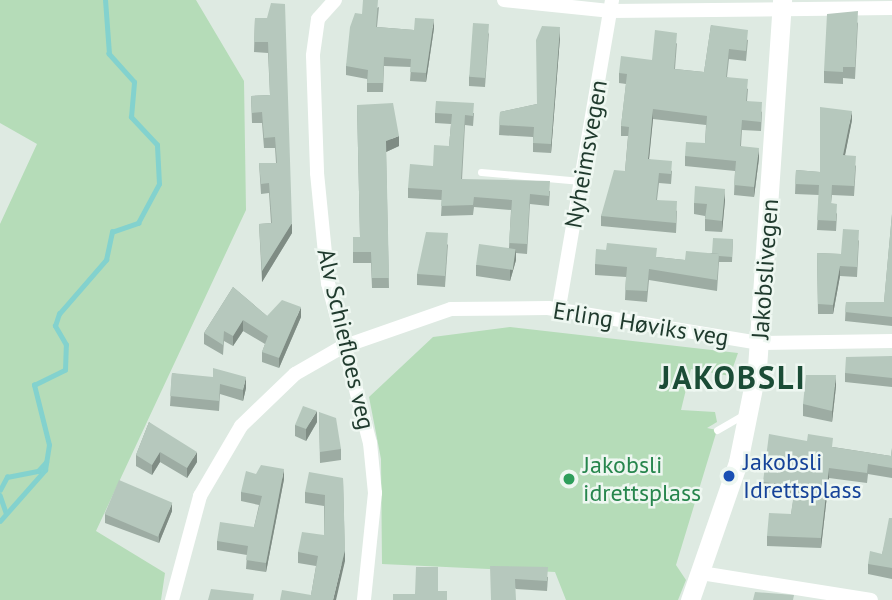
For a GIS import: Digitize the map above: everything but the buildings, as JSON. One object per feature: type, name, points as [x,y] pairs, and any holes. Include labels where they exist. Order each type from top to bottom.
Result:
[{"type":"street","name":"Alv Schiefloes veg","points":[[335,0],[318,19],[314,96],[321,229],[342,346],[370,443],[375,493],[363,600]]},
{"type":"street","points":[[504,0],[612,5],[782,4],[892,8]]},
{"type":"street","name":"Jakobslivegen","points":[[690,600],[701,573],[749,415],[760,343],[782,4]]},
{"type":"street","name":"Nyheimsvegen","points":[[559,307],[612,5]]},
{"type":"street","name":"Erling Høviks veg","points":[[172,600],[200,496],[241,426],[295,374],[342,346],[451,309],[559,307],[760,343],[892,341]]},
{"type":"street","points":[[701,573],[871,600]]},
{"type":"lane","points":[[481,172],[581,181]]},
{"type":"lane","points":[[717,430],[738,413],[749,415]]},
{"type":"green space","points":[[0,0],[196,0],[244,81],[246,210],[96,531],[165,573],[161,600],[0,600],[0,224],[37,144],[0,123]]},
{"type":"green space","points":[[510,327],[738,353],[730,376],[691,369],[681,410],[715,412],[717,422],[707,428],[717,430],[676,565],[686,580],[678,600],[566,600],[555,572],[382,564],[381,459],[369,397],[433,337]]},
{"type":"waterway","points":[[0,521],[45,470],[49,445],[34,385],[65,370],[66,345],[55,326],[59,314],[106,260],[112,232],[138,223],[159,184],[157,145],[131,117],[134,82],[109,54],[105,0]]},
{"type":"waterway","points":[[0,490],[7,477],[38,471],[46,462]]},
{"type":"waterway","points":[[0,495],[6,512]]},
{"type":"place","name":"Jakobsli Idrettsplass","points":[[729,476]]},
{"type":"place","name":"Jakobsli idrettsplass","points":[[569,479]]},
{"type":"district","name":"JAKOBSLI","points":[[733,377]]}]
